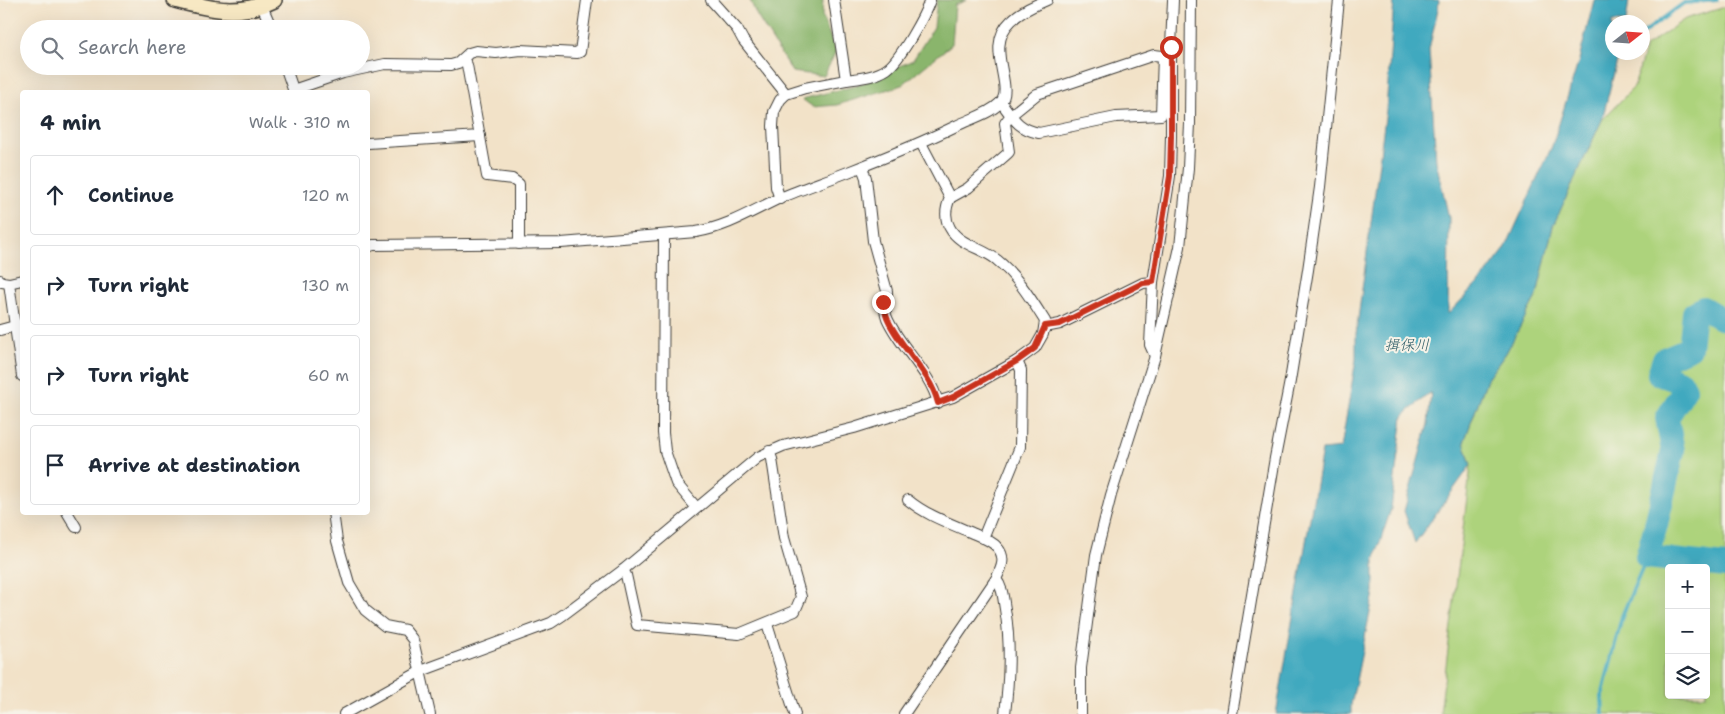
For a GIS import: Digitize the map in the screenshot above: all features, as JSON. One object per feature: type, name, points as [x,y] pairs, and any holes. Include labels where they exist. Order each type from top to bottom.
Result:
[{"type":"main road","points":[[175,0],[214,10],[237,11],[268,3]]},
{"type":"street","points":[[370,67],[385,64],[451,65],[458,63],[469,53],[476,51],[496,53],[520,50],[577,53],[580,52],[587,0]]},
{"type":"street","points":[[711,0],[786,94]]},
{"type":"street","points":[[834,0],[846,80]]},
{"type":"street","points":[[780,198],[776,187],[774,119],[774,112],[780,100],[786,94],[805,88],[868,77],[887,69],[897,58],[927,10],[930,0]]},
{"type":"street","points":[[370,246],[585,242],[710,230],[747,216],[780,198],[920,143],[989,110],[1001,102],[1004,94],[1004,82],[999,60],[1002,32],[1011,21],[1026,10],[1048,0]]},
{"type":"street","points":[[1155,356],[1150,345],[1153,282],[1170,176],[1173,0]]},
{"type":"street","points":[[1081,714],[1081,668],[1096,555],[1111,495],[1155,356],[1180,246],[1190,123],[1191,0]]},
{"type":"street","points":[[1232,714],[1308,270],[1320,187],[1339,0]]},
{"type":"street","points":[[268,3],[271,20]]},
{"type":"street","points":[[344,714],[407,680],[421,670],[551,623],[564,615],[623,570],[758,457],[769,451],[938,403],[953,397],[1017,361],[1035,348],[1045,326],[1045,320],[1026,290],[998,260],[985,251],[964,242],[949,227],[946,217],[950,198],[968,188],[1007,154],[1005,124],[1011,115],[1037,94],[1154,55],[1163,56],[1161,115],[1116,117],[1039,133],[1019,126],[1011,115],[1001,102]]},
{"type":"street","points":[[463,59],[467,66],[487,176],[512,179],[518,184],[519,244]]},
{"type":"street","points":[[288,75],[294,90]]},
{"type":"street","points":[[297,90],[338,75]]},
{"type":"street","points":[[370,143],[480,136]]},
{"type":"street","points":[[920,143],[950,198]]},
{"type":"street","points":[[862,167],[866,178],[873,241],[887,291],[887,296],[883,302],[887,318],[904,346],[935,389],[938,403]]},
{"type":"street","points":[[664,235],[663,433],[665,451],[676,483],[696,507]]},
{"type":"street","points":[[20,280],[4,281],[18,325],[20,350]]},
{"type":"street","points":[[1045,326],[1060,324],[1143,283],[1153,282]]},
{"type":"street","points":[[0,330],[18,325]]},
{"type":"street","points":[[983,538],[1020,447],[1022,370],[1017,361]]},
{"type":"street","points":[[623,570],[626,575],[636,625],[739,634],[796,611],[801,597],[784,538],[772,459],[769,451]]},
{"type":"street","points":[[904,714],[996,579],[1002,567],[1002,556],[997,546],[928,514],[908,500]]},
{"type":"street","points":[[69,515],[76,527]]},
{"type":"street","points":[[333,515],[337,541],[349,583],[365,610],[385,626],[405,630],[413,640],[430,714]]},
{"type":"street","points":[[996,579],[1002,591],[1009,629],[1010,674],[1005,714]]},
{"type":"street","points":[[767,624],[795,714]]},
{"type":"green space","points":[[750,0],[823,0],[822,16],[836,51],[824,76],[792,72],[757,16]]},
{"type":"green space","points":[[937,0],[967,0],[955,5],[952,44],[902,85],[837,105],[813,107],[802,99],[859,85],[913,60],[934,27]]},
{"type":"green space","points":[[1725,7],[1725,714],[1440,714],[1471,465],[1464,442],[1487,379],[1506,353],[1537,295],[1553,226],[1602,120],[1634,87],[1642,60],[1650,60],[1650,43],[1685,19]]},
{"type":"water","name":"揖保川","points":[[1394,0],[1439,0],[1429,50],[1436,161],[1449,218],[1448,314],[1482,279],[1505,249],[1552,146],[1579,60],[1594,0],[1622,0],[1622,3],[1629,0],[1627,15],[1605,15],[1605,60],[1617,60],[1602,120],[1553,226],[1537,295],[1506,353],[1487,379],[1464,442],[1471,465],[1415,543],[1404,511],[1428,424],[1431,392],[1403,416],[1391,509],[1374,561],[1374,593],[1351,705],[1351,714],[1276,714],[1322,450],[1341,448],[1356,359],[1356,334],[1386,110]]},
{"type":"waterway","points":[[1650,28],[1684,3],[1717,0]]},
{"type":"waterway","points":[[1725,319],[1703,308],[1694,313],[1690,348],[1664,359],[1659,374],[1681,382],[1685,389],[1667,418],[1673,451],[1647,557],[1725,566]]},
{"type":"waterway","points":[[1603,714],[1602,696],[1622,616],[1647,557]]},
{"type":"route","points":[[883,302],[887,318],[904,346],[935,389],[938,403],[953,397],[1017,361],[1035,348],[1045,326],[1060,324],[1143,283],[1153,282],[1170,176],[1171,47]]}]
